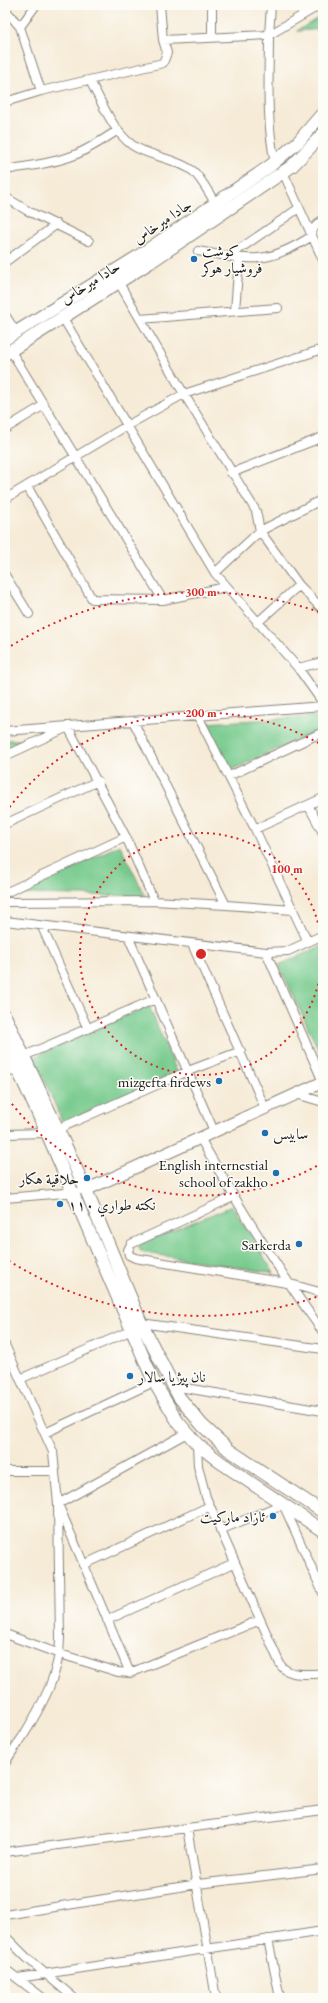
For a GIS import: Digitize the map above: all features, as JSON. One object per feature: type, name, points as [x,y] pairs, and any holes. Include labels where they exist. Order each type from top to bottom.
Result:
[{"type":"main road","name":"جادا ميرخاس","points":[[5,339],[137,257],[216,204],[279,167],[323,113]]},
{"type":"main road","name":"حادا ميرخاس","points":[[8,353],[119,283],[279,167],[303,155],[323,134]]},
{"type":"main road","points":[[5,1016],[24,1056],[53,1131],[73,1193],[136,1327],[173,1386],[194,1416],[224,1446],[323,1512]]},
{"type":"main road","points":[[5,1042],[19,1071],[86,1190],[136,1327],[154,1382],[169,1409],[187,1434],[197,1444],[220,1462],[323,1531]]},
{"type":"main road","points":[[86,1190],[323,1082]]},
{"type":"street","points":[[20,26],[36,5]]},
{"type":"street","points":[[5,102],[41,91],[160,65],[167,56],[163,40],[160,5]]},
{"type":"street","points":[[212,5],[212,37]]},
{"type":"street","points":[[271,5],[268,113],[270,140],[279,167],[323,260]]},
{"type":"street","points":[[163,40],[269,35],[320,5]]},
{"type":"street","points":[[5,9],[20,26],[41,91]]},
{"type":"street","points":[[90,81],[118,130],[133,146],[180,164],[194,172],[216,204]]},
{"type":"street","points":[[5,170],[52,162],[72,156],[98,144],[118,130]]},
{"type":"street","points":[[5,197],[89,241]]},
{"type":"street","points":[[228,256],[299,208]]},
{"type":"street","points":[[198,251],[239,259],[254,259],[282,253],[311,234],[323,219]]},
{"type":"street","points":[[5,262],[57,224]]},
{"type":"street","points":[[235,311],[239,259]]},
{"type":"street","points":[[119,283],[230,473],[256,511],[260,531],[299,585],[323,610]]},
{"type":"street","points":[[140,319],[278,308]]},
{"type":"street","points":[[5,314],[16,332]]},
{"type":"street","points":[[5,731],[198,716],[323,704],[298,668],[257,623],[215,573],[63,318]]},
{"type":"street","points":[[5,499],[128,425],[184,394],[323,349]]},
{"type":"street","points":[[8,353],[44,405],[163,600]]},
{"type":"street","points":[[5,429],[44,405]]},
{"type":"street","points":[[230,473],[323,437]]},
{"type":"street","points":[[27,486],[92,599],[163,600],[226,587]]},
{"type":"street","points":[[215,573],[260,531],[323,499]]},
{"type":"street","points":[[5,575],[29,614]]},
{"type":"street","points":[[257,623],[299,585]]},
{"type":"street","points":[[314,602],[323,600]]},
{"type":"street","points":[[298,668],[323,662]]},
{"type":"street","points":[[198,716],[255,829],[308,942]]},
{"type":"street","points":[[133,721],[226,905]]},
{"type":"street","points":[[5,756],[68,727]]},
{"type":"street","points":[[68,727],[98,781],[126,837],[154,901]]},
{"type":"street","points":[[229,776],[323,732]]},
{"type":"street","points":[[5,824],[98,781]]},
{"type":"street","points":[[255,829],[323,798]]},
{"type":"street","points":[[308,805],[323,833]]},
{"type":"street","points":[[5,893],[126,837]]},
{"type":"street","points":[[5,902],[154,901],[293,910]]},
{"type":"street","points":[[5,921],[42,927],[266,952],[288,951],[323,935]]},
{"type":"street","points":[[42,927],[88,1029]]},
{"type":"street","points":[[128,936],[214,1131]]},
{"type":"street","points":[[192,944],[266,1108]]},
{"type":"street","points":[[266,952],[323,1082]]},
{"type":"street","points":[[24,1056],[155,999]]},
{"type":"street","points":[[5,1134],[53,1131],[188,1071],[241,1051]]},
{"type":"street","points":[[5,1072],[19,1071]]},
{"type":"street","points":[[296,1094],[323,1102]]},
{"type":"street","points":[[200,1138],[233,1197],[287,1282],[323,1332]]},
{"type":"street","points":[[5,1198],[73,1193],[86,1190]]},
{"type":"street","points":[[233,1197],[131,1244],[128,1250],[129,1255],[135,1258],[287,1282],[323,1292]]},
{"type":"street","points":[[20,1379],[136,1327],[323,1349]]},
{"type":"street","points":[[5,1345],[53,1452],[58,1504],[60,1654],[57,1670],[50,1687],[25,1733],[6,1760]]},
{"type":"street","points":[[45,1433],[154,1382]]},
{"type":"street","points":[[173,1386],[323,1411]]},
{"type":"street","points":[[58,1504],[187,1434]]},
{"type":"street","points":[[197,1444],[200,1476],[210,1506],[283,1669],[294,1673],[323,1674]]},
{"type":"street","points":[[5,1471],[55,1471]]},
{"type":"street","points":[[58,1504],[130,1673]]},
{"type":"street","points":[[220,1530],[282,1504],[323,1593]]},
{"type":"street","points":[[83,1565],[210,1506]]},
{"type":"street","points":[[107,1620],[234,1562]]},
{"type":"street","points":[[5,1634],[60,1654],[118,1672],[130,1673],[260,1620]]},
{"type":"street","points":[[5,1852],[323,1810]]},
{"type":"street","points":[[187,1828],[198,1884],[216,1998]]},
{"type":"street","points":[[5,1915],[198,1884],[323,1869]]},
{"type":"street","points":[[18,1978],[323,1931]]},
{"type":"street","points":[[5,1936],[27,1958],[74,1998]]},
{"type":"street","points":[[268,1939],[280,1998]]},
{"type":"street","points":[[5,1969],[43,1998]]},
{"type":"green space","points":[[323,15],[323,29],[297,31]]},
{"type":"green space","points":[[323,716],[323,728],[229,771],[206,723]]},
{"type":"green space","points":[[5,740],[26,740],[5,750]]},
{"type":"green space","points":[[120,845],[145,896],[14,894]]},
{"type":"green space","points":[[321,946],[323,951],[323,1060],[279,965]]},
{"type":"green space","points":[[149,1006],[177,1072],[63,1123],[34,1057]]},
{"type":"green space","points":[[232,1206],[274,1273],[145,1253],[138,1247],[142,1243]]},
{"type":"place","name":"كوشت فروشيار هوكر","points":[[194,259]]},
{"type":"place","name":"mizgefta firdews","points":[[219,1081]]},
{"type":"place","name":"سابيس","points":[[265,1133]]},
{"type":"place","name":"English internestial school of zakho","points":[[276,1173]]},
{"type":"place","name":"حلاقية هكار","points":[[87,1178]]},
{"type":"place","name":"نكته طواري ١١٠","points":[[60,1204]]},
{"type":"place","name":"Sarkerda","points":[[299,1244]]},
{"type":"place","name":"نان پيژيا سالار","points":[[130,1376]]},
{"type":"place","name":"ئازاد ماركيت","points":[[273,1516]]}]
